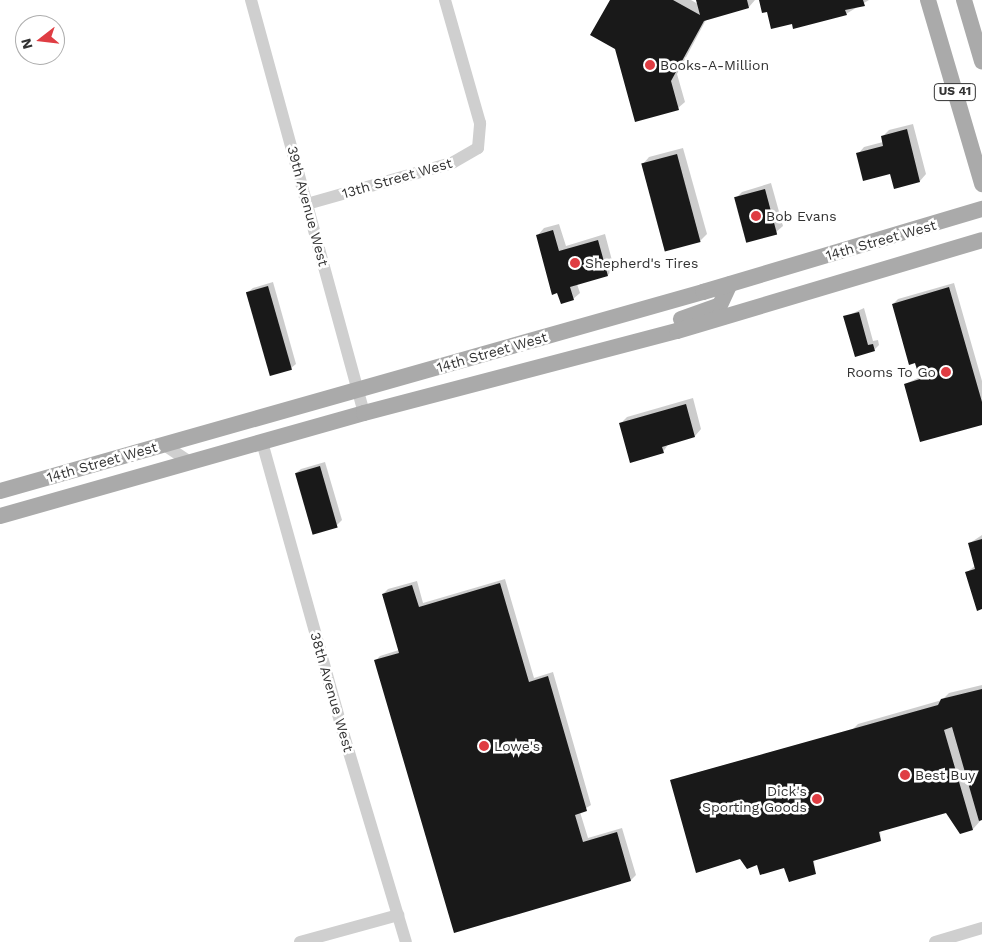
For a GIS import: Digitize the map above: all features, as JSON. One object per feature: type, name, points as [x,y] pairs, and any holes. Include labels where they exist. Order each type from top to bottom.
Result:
[{"type":"main road","name":"US 41","points":[[928,0],[982,184]]},
{"type":"main road","points":[[964,0],[982,61]]},
{"type":"main road","name":"14th Street West","points":[[0,490],[730,284],[982,209]]},
{"type":"main road","name":"14th Street West","points":[[0,516],[364,413],[612,347],[982,240]]},
{"type":"main road","points":[[612,347],[720,305],[730,284]]},
{"type":"street","name":"39th Avenue West","points":[[251,0],[364,413]]},
{"type":"street","name":"13th Street West","points":[[307,204],[452,162],[474,152],[481,142],[480,123],[445,0]]},
{"type":"street","name":"38th Avenue West","points":[[262,442],[342,729],[406,942]]},
{"type":"street","points":[[163,444],[191,462]]},
{"type":"street","points":[[300,942],[398,915]]},
{"type":"street","points":[[935,942],[982,928]]},
{"type":"building","name":"Books-A-Million","points":[[610,0],[673,0],[700,15],[696,0],[747,0],[749,8],[704,21],[671,81],[679,110],[635,122],[615,49],[590,35]]},
{"type":"building","points":[[759,0],[863,0],[865,6],[845,10],[847,15],[793,29],[792,24],[771,29],[767,12],[762,13]]},
{"type":"building","points":[[907,129],[920,182],[894,189],[890,174],[863,181],[856,153],[883,146],[881,136]]},
{"type":"building","points":[[677,154],[701,242],[665,251],[641,164]]},
{"type":"building","name":"Bob Evans","points":[[765,189],[777,234],[746,243],[734,197]]},
{"type":"building","name":"Shepherd's Tires","points":[[553,230],[559,251],[598,240],[608,276],[570,287],[574,300],[561,304],[557,293],[552,295],[536,235]]},
{"type":"building","points":[[268,286],[292,370],[270,376],[246,292]]},
{"type":"building","name":"Rooms To Go","points":[[949,287],[982,402],[982,425],[920,442],[904,384],[920,379],[915,363],[909,365],[892,304]]},
{"type":"building","points":[[859,312],[868,345],[873,344],[875,351],[855,357],[843,316]]},
{"type":"building","points":[[686,404],[695,437],[662,447],[664,453],[630,463],[619,423]]},
{"type":"building","points":[[320,466],[338,528],[313,535],[295,473]]},
{"type":"building","points":[[982,539],[982,609],[977,611],[965,572],[975,569],[968,543]]},
{"type":"building","name":"Lowe's","points":[[500,583],[529,682],[548,676],[587,811],[575,815],[583,842],[617,832],[631,881],[454,933],[374,660],[399,653],[382,594],[412,585],[419,607]]},
{"type":"building","points":[[982,689],[982,820],[979,821],[952,727],[944,730],[973,830],[960,834],[946,813],[879,832],[881,841],[813,861],[816,874],[789,882],[784,868],[760,875],[757,865],[747,869],[740,859],[696,873],[670,780],[938,705],[941,699]]},
{"type":"place","name":"Books-A-Million","points":[[650,65]]},
{"type":"place","name":"Bob Evans","points":[[756,216]]},
{"type":"place","name":"Shepherd's Tires","points":[[575,263]]},
{"type":"place","name":"Rooms To Go","points":[[946,372]]},
{"type":"place","name":"Lowe's","points":[[484,746]]},
{"type":"place","name":"Best Buy","points":[[905,775]]},
{"type":"place","name":"Dick's Sporting Goods","points":[[817,799]]}]
